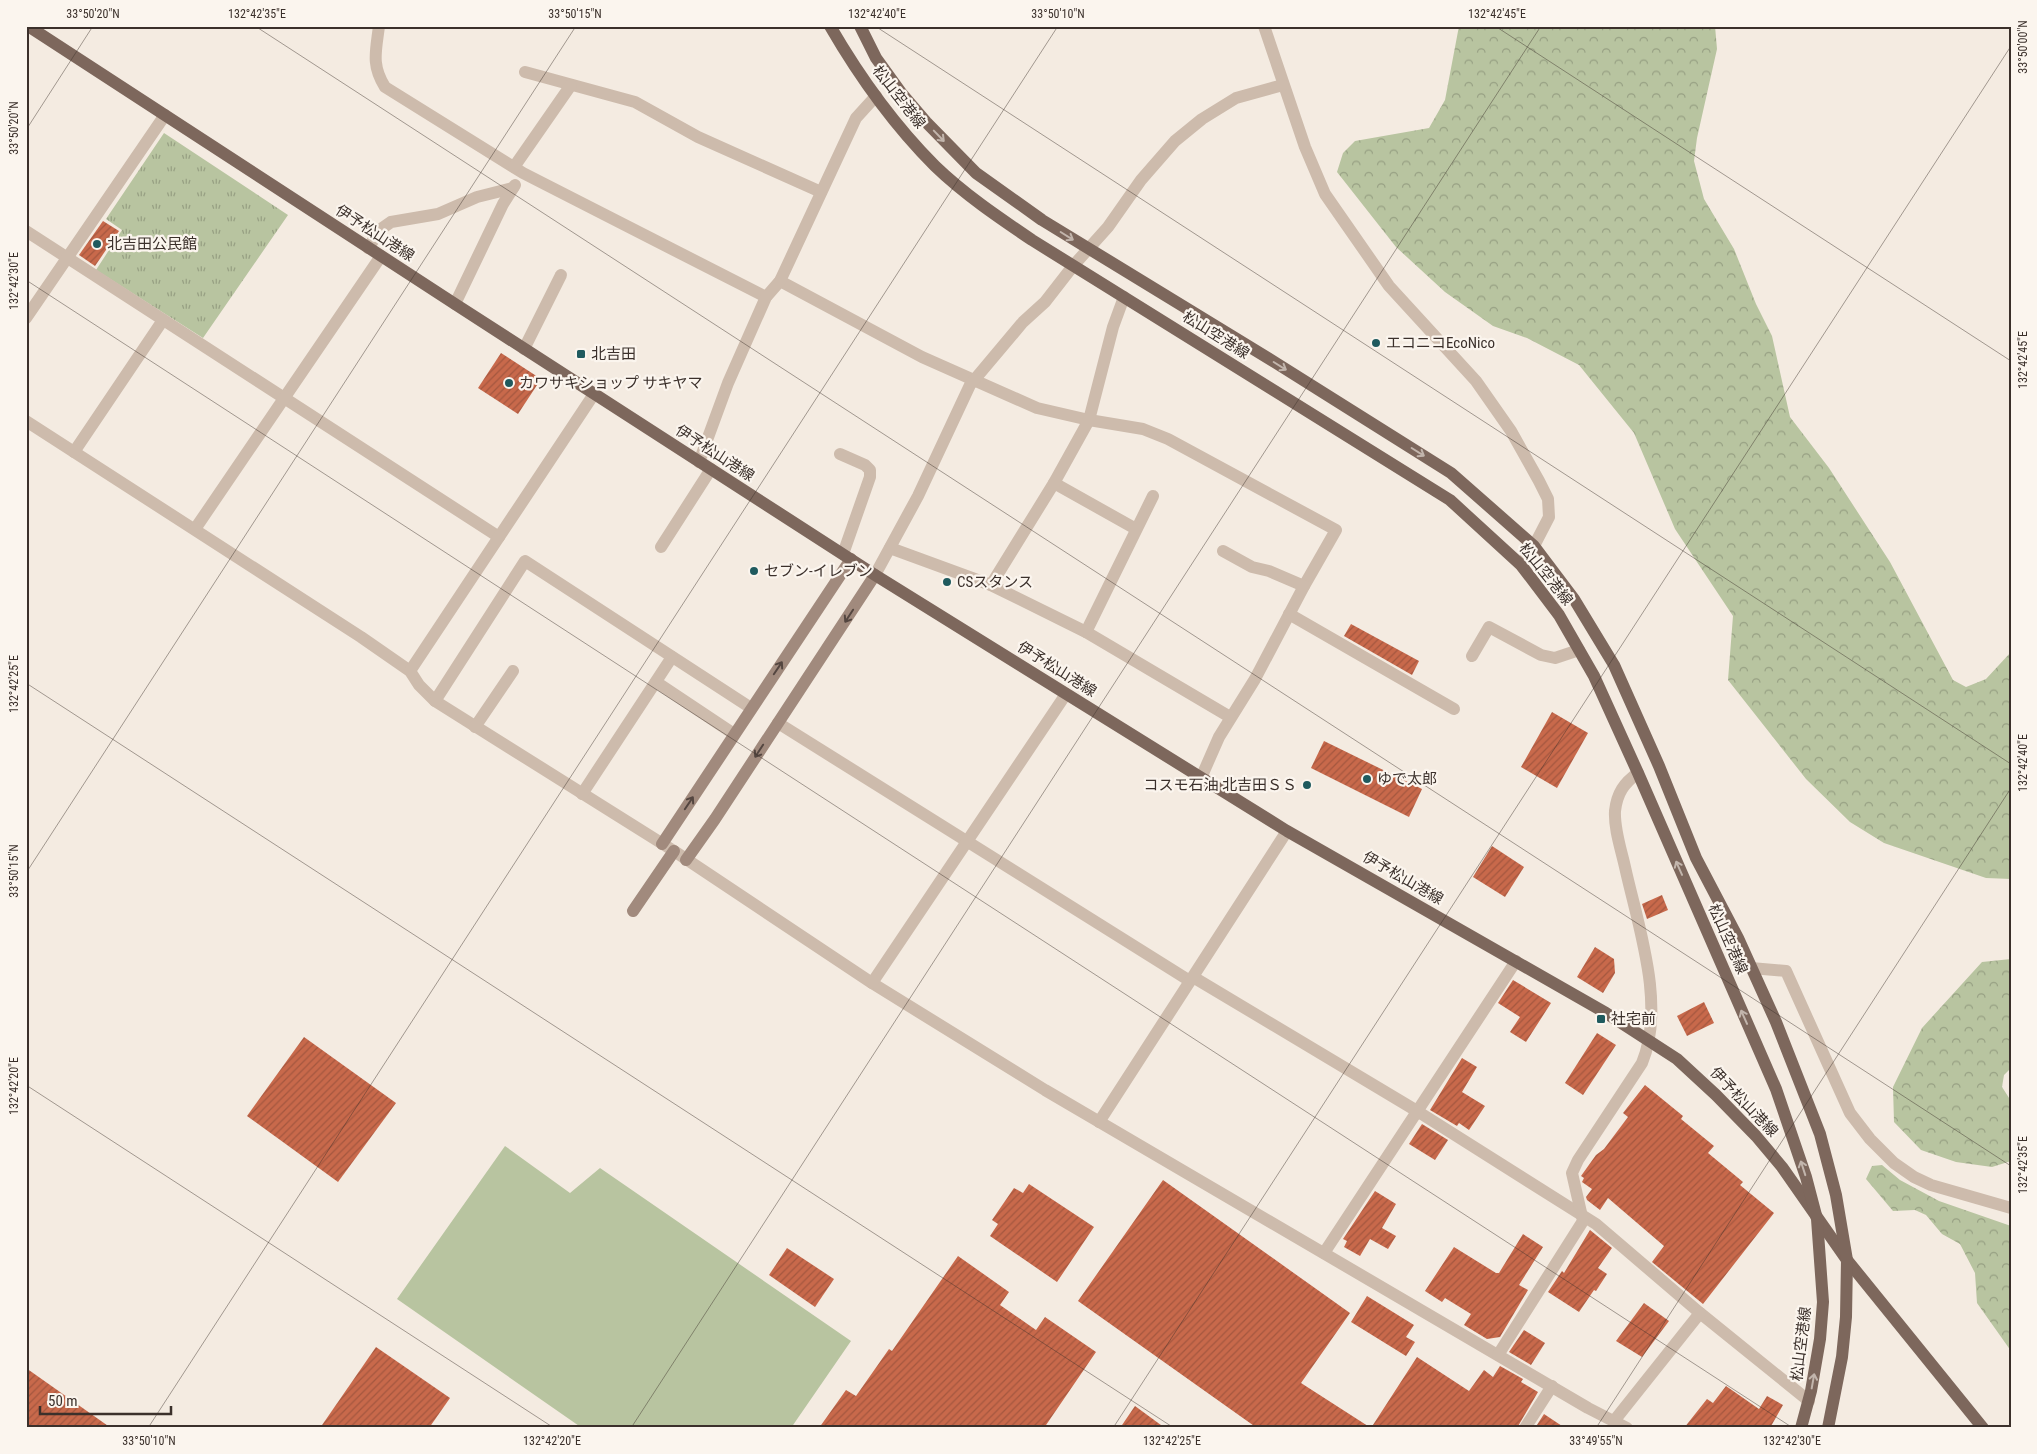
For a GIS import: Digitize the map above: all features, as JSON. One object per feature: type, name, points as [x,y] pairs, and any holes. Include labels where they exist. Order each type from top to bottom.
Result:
[{"type":"main road","name":"伊予松山港線","points":[[28,26],[847,557],[1287,831],[1606,1013],[1676,1059],[1697,1076],[1756,1136],[1782,1166],[1847,1260],[1983,1428]]},
{"type":"main road","name":"松山空港線","points":[[830,26],[894,120],[935,166],[970,196],[998,218],[1450,500],[1521,565],[1559,615],[1594,676],[1776,1089],[1817,1219],[1823,1302],[1820,1339],[1809,1401],[1801,1428]]},
{"type":"main road","name":"松山空港線","points":[[860,26],[876,58],[902,94],[926,122],[976,173],[1042,220],[1451,473],[1534,546],[1574,599],[1614,665],[1659,766],[1696,858],[1752,968],[1780,1030],[1820,1134],[1836,1195],[1847,1260],[1846,1317],[1842,1358],[1828,1428]]},
{"type":"street","points":[[379,26],[374,62],[378,76],[385,87],[519,170],[766,297]]},
{"type":"street","points":[[1264,26],[1305,147],[1325,194],[1389,286],[1438,337],[1476,381],[1512,431],[1548,498],[1549,518],[1521,565]]},
{"type":"street","points":[[526,72],[635,102],[698,137],[821,192]]},
{"type":"street","points":[[686,860],[876,575],[918,496],[970,385],[1023,322],[1045,302],[1088,248],[1108,227],[1141,180],[1175,141],[1202,119],[1236,98],[1283,84]]},
{"type":"street","points":[[455,304],[503,204],[513,188],[519,170],[571,85]]},
{"type":"street","points":[[699,462],[728,382],[766,297],[780,281],[856,118],[876,96]]},
{"type":"street","points":[[26,318],[164,115]]},
{"type":"street","points":[[368,248],[381,229],[391,222],[438,214],[477,197],[513,188]]},
{"type":"street","points":[[26,231],[499,537]]},
{"type":"street","points":[[195,530],[381,256]]},
{"type":"street","points":[[524,349],[561,275]]},
{"type":"street","points":[[780,281],[922,357],[1037,408],[1089,420],[1143,429],[1168,439],[1336,530],[1255,679],[1219,736],[1201,778]]},
{"type":"street","points":[[991,585],[1054,483],[1089,420],[1113,327],[1124,297]]},
{"type":"street","points":[[74,452],[163,320]]},
{"type":"street","points":[[410,671],[594,394]]},
{"type":"street","points":[[26,421],[361,637],[410,671],[419,685],[435,701],[662,844],[872,983],[1099,1122],[1627,1428]]},
{"type":"street","points":[[662,844],[847,557],[870,477],[870,470],[865,465],[840,454]]},
{"type":"street","points":[[661,547],[711,469]]},
{"type":"street","points":[[1054,483],[1136,529]]},
{"type":"street","points":[[1086,632],[1153,496]]},
{"type":"street","points":[[890,548],[991,585],[1086,632],[1230,717]]},
{"type":"street","points":[[1223,551],[1252,567],[1269,571],[1304,586]]},
{"type":"street","points":[[435,701],[525,561],[751,708]]},
{"type":"street","points":[[1289,614],[1454,709]]},
{"type":"street","points":[[1472,656],[1489,626],[1541,655],[1555,658],[1579,650]]},
{"type":"street","points":[[582,794],[672,657]]},
{"type":"street","points":[[475,727],[513,670]]},
{"type":"street","points":[[656,682],[734,734]]},
{"type":"street","points":[[872,983],[1066,694]]},
{"type":"street","points":[[778,723],[966,843],[1417,1112],[1581,1214],[1596,1224],[1700,1313],[1809,1401]]},
{"type":"street","points":[[1498,1354],[1582,1221],[1572,1173],[1578,1160],[1642,1063],[1648,1042],[1652,1010],[1648,971],[1644,944],[1617,836],[1615,812],[1618,797],[1624,784],[1638,773]]},
{"type":"street","points":[[1099,1122],[1287,831]]},
{"type":"street","points":[[633,911],[674,852]]},
{"type":"street","points":[[1324,1253],[1516,961]]},
{"type":"street","points":[[1752,968],[1786,970],[1850,1113],[1870,1139],[1894,1163],[1931,1186],[2011,1208]]},
{"type":"street","points":[[1614,1421],[1700,1313]]},
{"type":"street","points":[[1525,1428],[1552,1386]]},
{"type":"green space","points":[[1459,26],[1715,26],[1717,49],[1697,138],[1694,161],[1704,199],[1734,249],[1756,304],[1772,336],[1790,417],[1829,468],[1890,562],[1953,680],[1966,687],[1986,679],[2011,652],[2011,879],[1986,878],[1884,843],[1850,822],[1806,779],[1728,680],[1733,616],[1675,529],[1634,433],[1579,365],[1527,338],[1493,326],[1445,292],[1396,247],[1337,172],[1343,153],[1355,141],[1429,128],[1445,100]]},
{"type":"green space","points":[[164,133],[288,215],[203,338],[96,270],[122,230],[106,219]]},
{"type":"green space","points":[[2011,959],[2011,1068],[2004,1075],[2002,1087],[2011,1101],[2011,1161],[1992,1167],[1956,1162],[1921,1150],[1894,1122],[1893,1087],[1922,1028],[1982,962]]},
{"type":"green space","points":[[505,1146],[570,1193],[600,1168],[851,1341],[791,1428],[582,1428],[397,1299]]},
{"type":"green space","points":[[1882,1165],[1900,1180],[1939,1201],[2011,1226],[2011,1351],[1977,1303],[1975,1273],[1960,1244],[1942,1234],[1926,1215],[1915,1210],[1893,1211],[1866,1179],[1872,1166]]},
{"type":"building","name":"北吉田公民館","points":[[103,221],[119,231],[95,266],[79,255]]},
{"type":"building","name":"カワサキショップ サキヤマ","points":[[501,353],[541,379],[518,414],[478,388]]},
{"type":"building","points":[[1351,624],[1419,661],[1412,675],[1344,636]]},
{"type":"building","points":[[1552,712],[1588,733],[1557,788],[1521,767]]},
{"type":"building","name":"ゆで太郎","points":[[1324,741],[1422,789],[1409,817],[1311,768]]},
{"type":"building","points":[[1492,846],[1524,867],[1505,897],[1473,877]]},
{"type":"building","points":[[1662,895],[1668,910],[1647,919],[1642,904]]},
{"type":"building","points":[[1595,947],[1614,959],[1615,973],[1603,993],[1577,977]]},
{"type":"building","points":[[1513,980],[1551,1003],[1526,1042],[1510,1032],[1520,1017],[1498,1003]]},
{"type":"building","points":[[1704,1002],[1714,1023],[1687,1036],[1677,1016]]},
{"type":"building","points":[[1597,1033],[1616,1045],[1583,1095],[1565,1083]]},
{"type":"building","points":[[304,1037],[396,1103],[338,1182],[247,1116]]},
{"type":"building","points":[[1462,1058],[1477,1067],[1462,1092],[1485,1106],[1469,1130],[1459,1123],[1457,1126],[1430,1110]]},
{"type":"building","points":[[1645,1085],[1683,1116],[1681,1119],[1714,1146],[1708,1153],[1743,1182],[1740,1185],[1774,1213],[1703,1304],[1652,1262],[1664,1246],[1608,1198],[1600,1210],[1587,1200],[1586,1197],[1592,1189],[1582,1182],[1584,1178],[1581,1176],[1628,1117],[1623,1113]]},
{"type":"building","points":[[1422,1124],[1448,1140],[1435,1160],[1409,1144]]},
{"type":"building","points":[[1163,1180],[1350,1313],[1301,1383],[1371,1428],[1257,1428],[1078,1301]]},
{"type":"building","points":[[1029,1184],[1094,1227],[1057,1282],[990,1236],[998,1224],[992,1220],[1014,1188],[1023,1193]]},
{"type":"building","points":[[1375,1191],[1396,1204],[1382,1228],[1396,1236],[1388,1249],[1370,1239],[1360,1256],[1344,1247],[1347,1241],[1343,1239]]},
{"type":"building","points":[[1590,1230],[1612,1248],[1598,1268],[1607,1274],[1579,1312],[1548,1292],[1562,1271],[1564,1273]]},
{"type":"building","points":[[1523,1234],[1543,1247],[1519,1285],[1528,1290],[1500,1337],[1487,1339],[1464,1325],[1471,1314],[1445,1298],[1442,1302],[1425,1291],[1454,1247],[1496,1273],[1499,1273]]},
{"type":"building","points":[[787,1248],[834,1279],[815,1307],[769,1275]]},
{"type":"building","points":[[958,1256],[1009,1292],[1000,1305],[1036,1330],[1045,1317],[1096,1352],[1044,1428],[819,1428],[846,1390],[856,1396],[889,1349],[892,1351]]},
{"type":"building","points":[[1367,1296],[1414,1325],[1406,1337],[1415,1342],[1406,1356],[1351,1322]]},
{"type":"building","points":[[1644,1303],[1669,1321],[1642,1357],[1616,1341]]},
{"type":"building","points":[[1524,1330],[1545,1343],[1531,1365],[1509,1352]]},
{"type":"building","points":[[376,1347],[450,1398],[429,1428],[320,1428]]},
{"type":"building","points":[[1417,1357],[1469,1391],[1484,1370],[1493,1377],[1500,1366],[1523,1379],[1521,1382],[1538,1392],[1517,1428],[1371,1428]]},
{"type":"building","points":[[26,1368],[111,1428],[26,1428]]},
{"type":"building","points":[[1726,1386],[1759,1409],[1767,1396],[1783,1405],[1770,1428],[1684,1428],[1707,1399],[1713,1403]]},
{"type":"building","points":[[1135,1406],[1165,1428],[1120,1428]]},
{"type":"building","points":[[1544,1414],[1565,1428],[1535,1428]]},
{"type":"place","name":"北吉田公民館","points":[[97,244]]},
{"type":"place","name":"エコニコEcoNico","points":[[1376,343]]},
{"type":"place","name":"北吉田","points":[[581,354]]},
{"type":"place","name":"カワサキショップ サキヤマ","points":[[509,383]]},
{"type":"place","name":"セブン-イレブン","points":[[754,571]]},
{"type":"place","name":"CSスタンス","points":[[947,582]]},
{"type":"place","name":"ゆで太郎","points":[[1367,779]]},
{"type":"place","name":"コスモ石油 北吉田ＳＳ","points":[[1307,785]]},
{"type":"place","name":"社宅前","points":[[1601,1019]]}]
